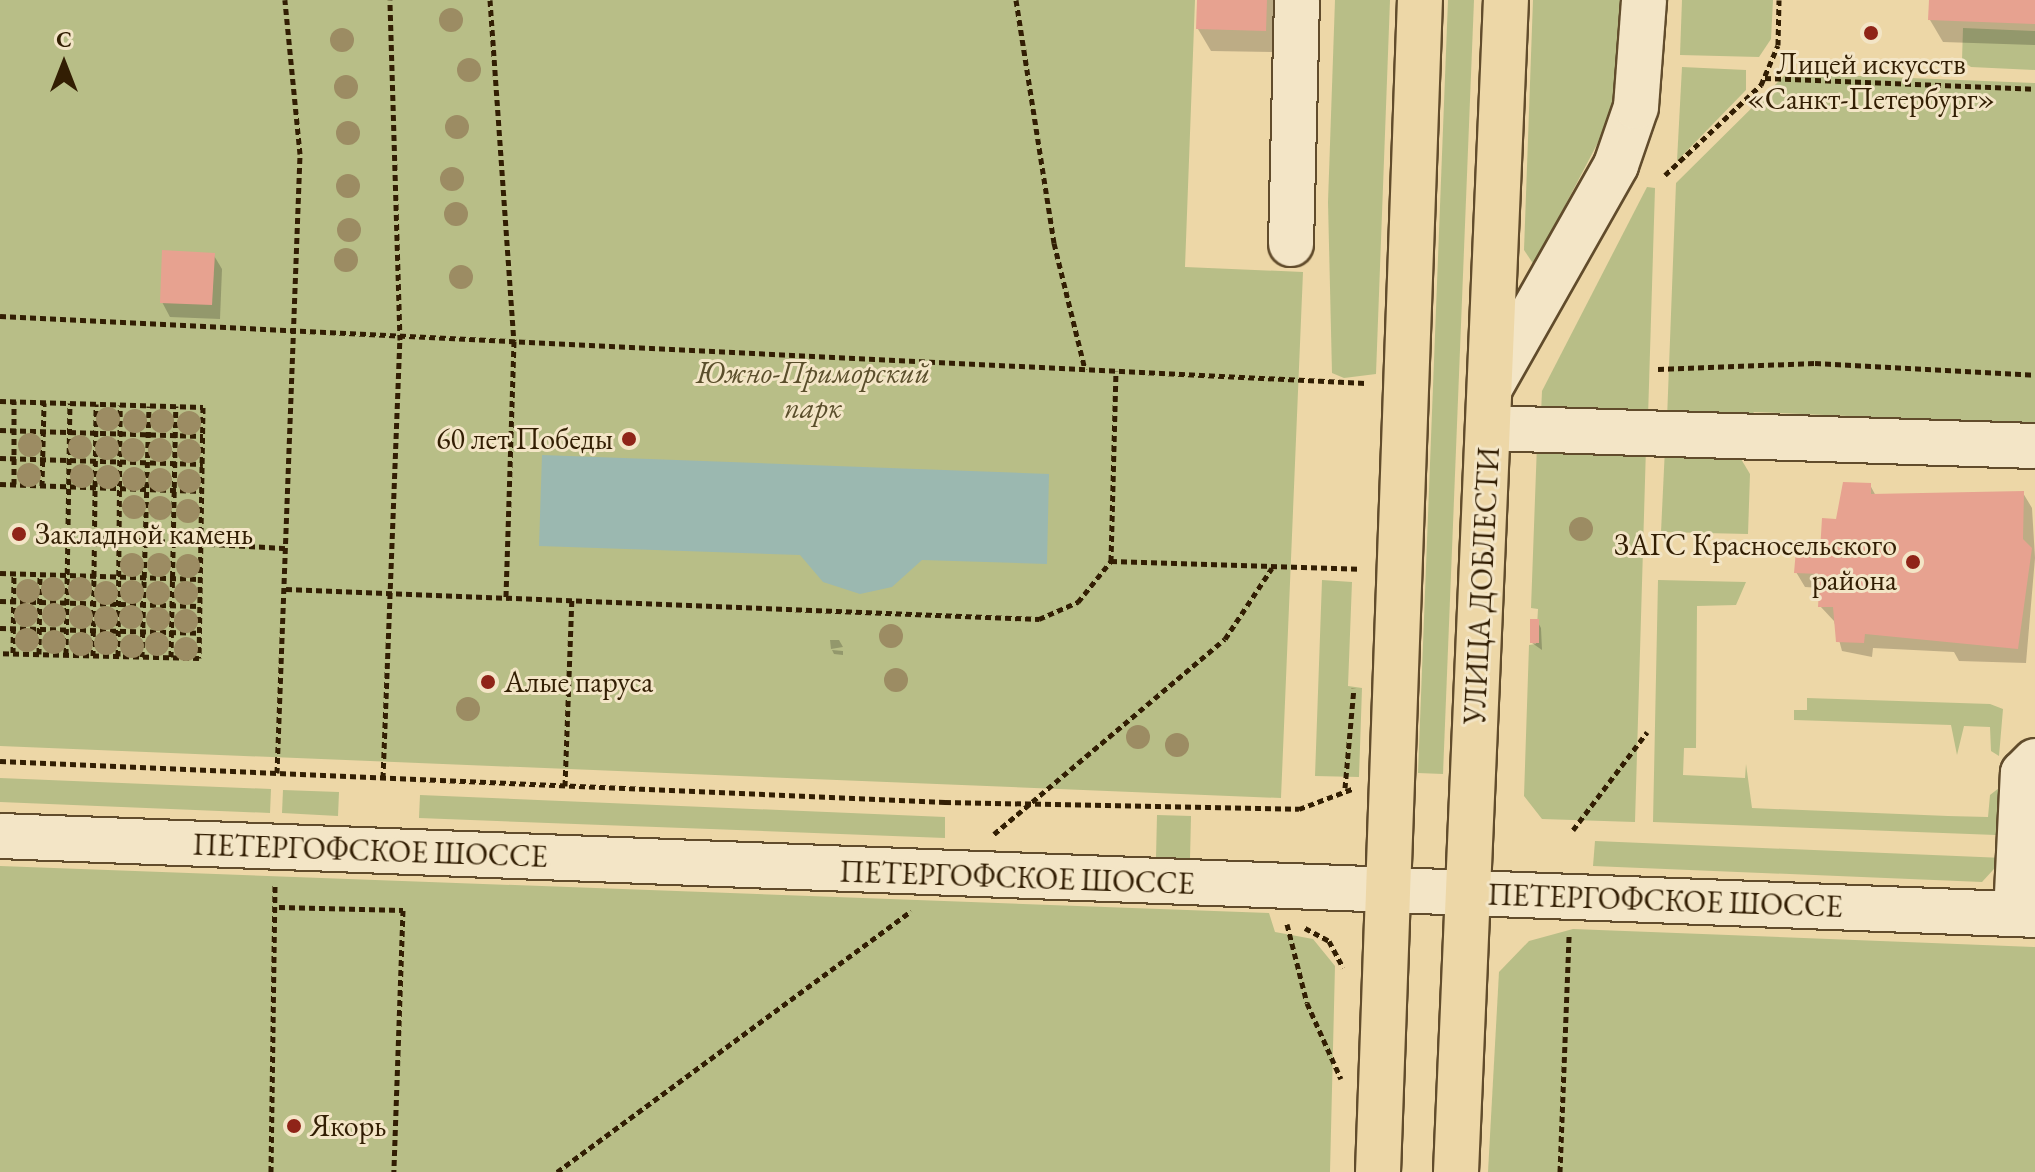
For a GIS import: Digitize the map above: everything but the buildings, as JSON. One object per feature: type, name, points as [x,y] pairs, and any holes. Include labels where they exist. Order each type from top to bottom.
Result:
[{"type":"main road","points":[[1378,1172],[1420,0]]},
{"type":"main road","name":"УЛИЦА ДОБЛЕСТИ","points":[[1456,1172],[1506,0]]},
{"type":"street","points":[[1291,244],[1297,0]]},
{"type":"street","points":[[1644,0],[1636,107],[1616,165],[1490,408],[2035,446]]},
{"type":"street","points":[[2025,915],[2023,773],[2035,761]]},
{"type":"street","name":"ПЕТЕРГОФСКОЕ ШОССЕ","points":[[0,836],[2025,915]]},
{"type":"path","points":[[277,773],[297,333],[300,154],[285,0]]},
{"type":"path","points":[[383,778],[400,340],[390,0]]},
{"type":"path","points":[[490,0],[514,341],[506,597]]},
{"type":"path","points":[[1016,0],[1054,243],[1085,369]]},
{"type":"path","points":[[1665,175],[1765,78],[1778,45],[1779,0]]},
{"type":"path","points":[[1765,78],[2032,89],[2035,96]]},
{"type":"path","points":[[0,316],[400,340],[514,341],[1365,383]]},
{"type":"path","points":[[1658,369],[1815,363],[2035,375]]},
{"type":"path","points":[[286,589],[1039,619],[1078,602],[1111,561],[1116,371]]},
{"type":"path","points":[[0,401],[203,407],[199,658],[0,653]]},
{"type":"path","points":[[14,401],[14,484]]},
{"type":"path","points":[[42,486],[44,402]]},
{"type":"path","points":[[66,654],[70,403]]},
{"type":"path","points":[[93,656],[96,404]]},
{"type":"path","points":[[118,656],[120,405]]},
{"type":"path","points":[[142,657],[149,406]]},
{"type":"path","points":[[171,657],[176,406]]},
{"type":"path","points":[[0,430],[203,436]]},
{"type":"path","points":[[0,458],[203,464]]},
{"type":"path","points":[[0,484],[202,491]]},
{"type":"path","points":[[69,536],[287,548]]},
{"type":"path","points":[[1111,561],[1359,569]]},
{"type":"path","points":[[981,843],[1037,804],[1225,639],[1272,568]]},
{"type":"path","points":[[0,573],[200,579]]},
{"type":"path","points":[[13,653],[14,574]]},
{"type":"path","points":[[39,654],[40,575]]},
{"type":"path","points":[[565,786],[572,598]]},
{"type":"path","points":[[0,601],[200,606]]},
{"type":"path","points":[[0,628],[199,633]]},
{"type":"path","points":[[1345,788],[1355,687]]},
{"type":"path","points":[[1573,830],[1647,732]]},
{"type":"path","points":[[0,761],[1037,804],[1299,809],[1345,788],[1357,789]]},
{"type":"path","points":[[271,1172],[279,907],[273,876]]},
{"type":"path","points":[[557,1172],[923,902]]},
{"type":"path","points":[[279,907],[403,910],[394,1172]]},
{"type":"path","points":[[1342,1080],[1307,1003],[1287,921],[1329,941],[1345,979]]},
{"type":"path","points":[[1560,1172],[1569,929]]},
{"type":"path","points":[[1341,1095],[1342,1051]]},
{"type":"green space","name":"Южно-Приморский парк","points":[[0,0],[1195,0],[1185,267],[1303,272],[1281,798],[0,746]]},
{"type":"green space","points":[[1335,0],[1390,0],[1376,374],[1344,378],[1332,373],[1328,202]]},
{"type":"green space","points":[[1448,0],[1474,0],[1443,774],[1418,773]]},
{"type":"green space","points":[[1533,0],[1623,0],[1616,108],[1534,265],[1524,250]]},
{"type":"green space","points":[[1682,0],[1773,0],[1771,39],[1759,57],[1680,55]]},
{"type":"green space","points":[[1963,28],[2035,31],[2035,70],[1971,67],[1962,61]]},
{"type":"green space","points":[[1682,67],[1746,70],[1746,90],[1677,161]]},
{"type":"green space","points":[[1787,73],[2035,83],[2035,424],[1754,412],[1748,420],[1667,419],[1676,183]]},
{"type":"green space","points":[[1647,187],[1655,188],[1648,417],[1541,414],[1542,391]]},
{"type":"green space","points":[[1537,444],[1646,447],[1635,822],[1542,819],[1524,796],[1529,645],[1536,644],[1538,609],[1531,608]]},
{"type":"green space","points":[[1665,448],[1741,459],[1750,474],[1748,534],[1661,532]]},
{"type":"green space","points":[[1322,580],[1352,582],[1348,686],[1362,688],[1359,777],[1315,776]]},
{"type":"green space","points":[[1658,580],[1746,582],[1736,605],[1697,606],[1696,748],[1684,748],[1683,775],[1745,778],[1746,764],[1752,808],[1988,817],[1990,795],[1999,788],[1996,835],[1653,822]]},
{"type":"green space","points":[[1807,698],[1990,704],[2003,709],[1999,756],[1991,751],[1990,727],[1964,726],[1957,755],[1951,725],[1794,720],[1794,710],[1807,710]]},
{"type":"green space","points":[[0,778],[271,789],[270,813],[0,802]]},
{"type":"green space","points":[[283,790],[339,792],[338,816],[282,813]]},
{"type":"green space","points":[[420,795],[945,817],[945,838],[419,818]]},
{"type":"green space","points":[[1157,815],[1191,816],[1190,859],[1156,858]]},
{"type":"green space","points":[[1595,841],[2004,858],[1982,882],[1593,866]]},
{"type":"green space","points":[[0,866],[1269,913],[1275,932],[1313,939],[1335,966],[1330,1172],[0,1172]]},
{"type":"green space","points":[[1573,929],[2035,947],[2035,1172],[1488,1172],[1499,972],[1529,941]]},
{"type":"water","points":[[542,455],[1049,474],[1047,564],[922,560],[892,587],[860,594],[823,582],[800,555],[539,546]]},
{"type":"place","name":"Лицей искусств «Санкт-Петербург»","points":[[1871,33]]},
{"type":"place","name":"60 лет Победы","points":[[629,439]]},
{"type":"place","name":"Закладной камень","points":[[19,534]]},
{"type":"place","name":"ЗАГС Красносельского района","points":[[1913,562]]},
{"type":"place","name":"Алые паруса","points":[[488,682]]},
{"type":"place","name":"Якорь","points":[[294,1126]]}]
